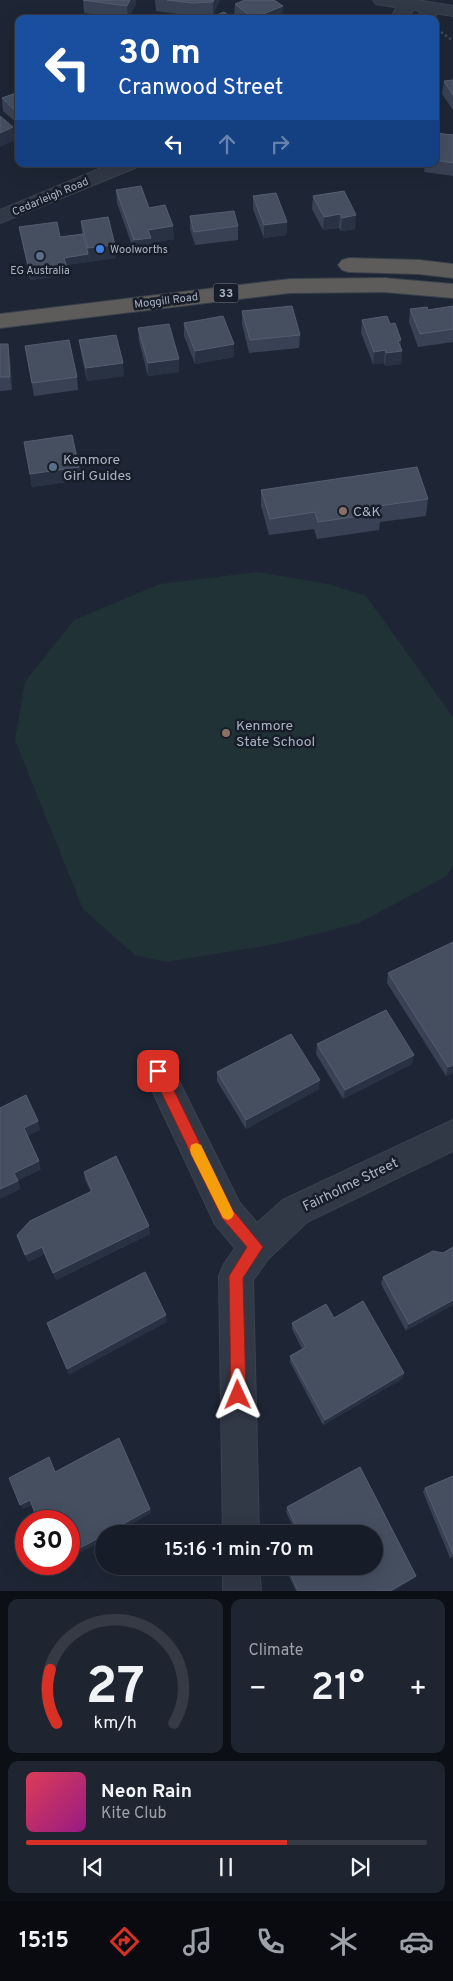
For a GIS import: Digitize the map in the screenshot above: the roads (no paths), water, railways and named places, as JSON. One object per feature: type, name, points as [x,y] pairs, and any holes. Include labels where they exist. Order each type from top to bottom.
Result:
[{"type":"highway","name":"Moggill Road","points":[[0,303],[298,268],[384,266],[453,271]]},
{"type":"highway","name":"Moggill Road","points":[[0,321],[290,286],[384,285],[453,290]]},
{"type":"street","points":[[382,0],[403,11],[428,13],[453,11]]},
{"type":"street","name":"Cedarleigh Road","points":[[0,217],[121,167]]},
{"type":"street","points":[[158,1071],[227,1213],[256,1247]]},
{"type":"street","name":"Fairholme Street","points":[[241,1525],[236,1276],[256,1247],[295,1211],[453,1135]]},
{"type":"street","points":[[241,1575],[242,1591]]},
{"type":"place","name":"Woolworths","points":[[100,249]]},
{"type":"place","name":"EG Australia","points":[[40,256]]},
{"type":"place","name":"Kenmore Girl Guides","points":[[53,467]]},
{"type":"place","name":"C&K","points":[[343,511]]},
{"type":"place","name":"Kenmore State School","points":[[226,733]]}]
